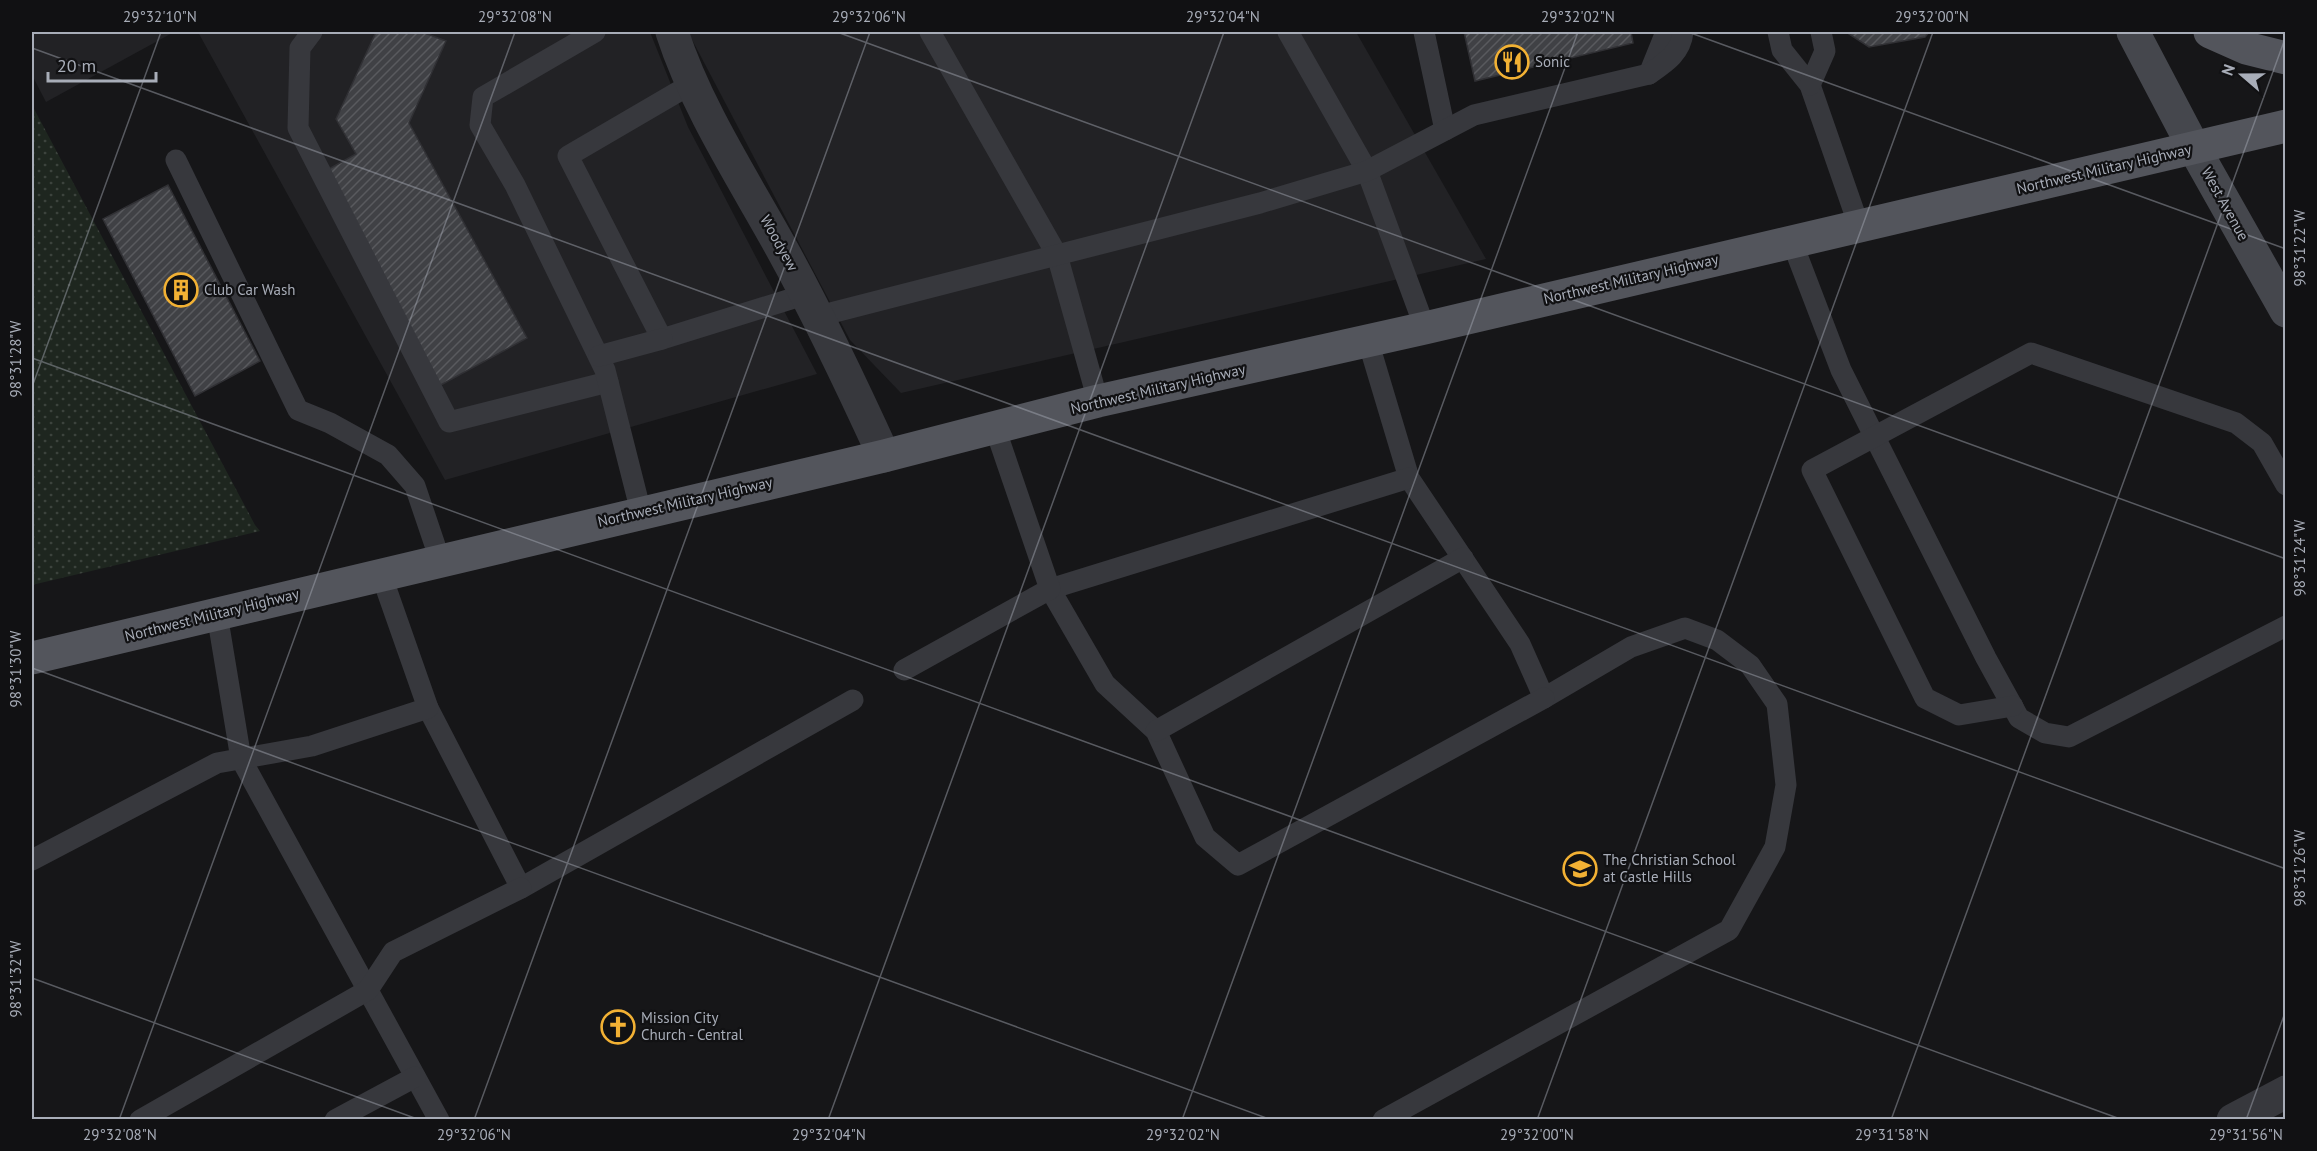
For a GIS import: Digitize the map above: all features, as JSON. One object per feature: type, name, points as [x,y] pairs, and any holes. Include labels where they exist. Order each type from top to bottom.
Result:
[{"type":"main road","name":"West Avenue","points":[[2133,32],[2194,148],[2286,311]]},
{"type":"main road","points":[[2210,32],[2246,48],[2286,58]]},
{"type":"main road","name":"Northwest Military Highway","points":[[32,658],[884,456],[1098,401],[1425,328],[2286,126]]},
{"type":"street","name":"Woodyew","points":[[672,32],[680,55],[706,110],[813,305],[884,456]]},
{"type":"street","points":[[2233,1119],[2286,1092]]},
{"type":"lane","points":[[312,32],[300,48],[298,128],[449,422],[608,382]]},
{"type":"lane","points":[[595,32],[483,97],[480,125],[515,185],[599,356],[608,382],[641,512]]},
{"type":"lane","points":[[930,32],[1057,255],[1098,401]]},
{"type":"lane","points":[[1288,32],[1367,171],[1425,328]]},
{"type":"lane","points":[[1424,32],[1445,130]]},
{"type":"lane","points":[[1649,74],[1666,32]]},
{"type":"lane","points":[[599,356],[662,339],[813,305],[1057,255],[1260,203],[1367,171],[1474,115],[1649,74],[1672,58],[1683,37],[1683,32]]},
{"type":"lane","points":[[1778,32],[1782,50],[1810,85],[1859,226]]},
{"type":"lane","points":[[1810,85],[1825,51],[1821,32]]},
{"type":"lane","points":[[662,339],[568,156],[693,83]]},
{"type":"lane","points":[[176,160],[298,410],[330,423],[387,455],[415,486],[440,560]]},
{"type":"lane","points":[[1792,242],[1841,370],[2019,718],[2044,733],[2069,736],[2286,626]]},
{"type":"lane","points":[[1368,341],[1410,478],[1520,644],[1544,698]]},
{"type":"lane","points":[[2013,706],[1959,715],[1925,698],[1812,470],[2031,353],[2236,423],[2262,443],[2286,485]]},
{"type":"lane","points":[[995,428],[1050,589],[1105,684],[1156,731],[1205,837],[1238,865],[1544,698],[1631,647],[1685,628],[1717,640],[1750,665],[1777,704],[1786,785],[1775,847],[1729,930],[1383,1119]]},
{"type":"lane","points":[[904,670],[1050,589],[1410,478]]},
{"type":"lane","points":[[1156,731],[1463,558]]},
{"type":"lane","points":[[381,574],[428,708],[521,888]]},
{"type":"lane","points":[[217,614],[241,759],[439,1119]]},
{"type":"lane","points":[[140,1119],[368,990],[393,952],[521,888],[853,700]]},
{"type":"lane","points":[[32,861],[217,763],[312,746],[428,708]]},
{"type":"lane","points":[[335,1119],[415,1077]]},
{"type":"shaded area","points":[[32,32],[174,32],[46,102],[32,75]]},
{"type":"shaded area","points":[[198,32],[650,32],[688,127],[817,374],[445,480]]},
{"type":"shaded area","points":[[688,32],[1356,32],[1486,259],[901,393],[850,340]]},
{"type":"shaded area","points":[[32,105],[255,525],[260,531],[32,585]]},
{"type":"building","points":[[376,32],[422,32],[446,41],[409,123],[527,338],[439,386],[327,170],[356,154],[336,119]]},
{"type":"building","name":"Sonic","points":[[1464,32],[1631,32],[1633,43],[1475,81]]},
{"type":"building","points":[[1846,32],[1929,32],[1925,37],[1869,47]]},
{"type":"building","name":"Club Car Wash","points":[[168,185],[260,361],[195,396],[103,219]]},
{"type":"place","name":"Sonic","points":[[1512,62]]},
{"type":"place","name":"Club Car Wash","points":[[181,290]]},
{"type":"place","name":"The Christian School at Castle Hills","points":[[1580,869]]},
{"type":"place","name":"Mission City Church - Central","points":[[618,1027]]}]
